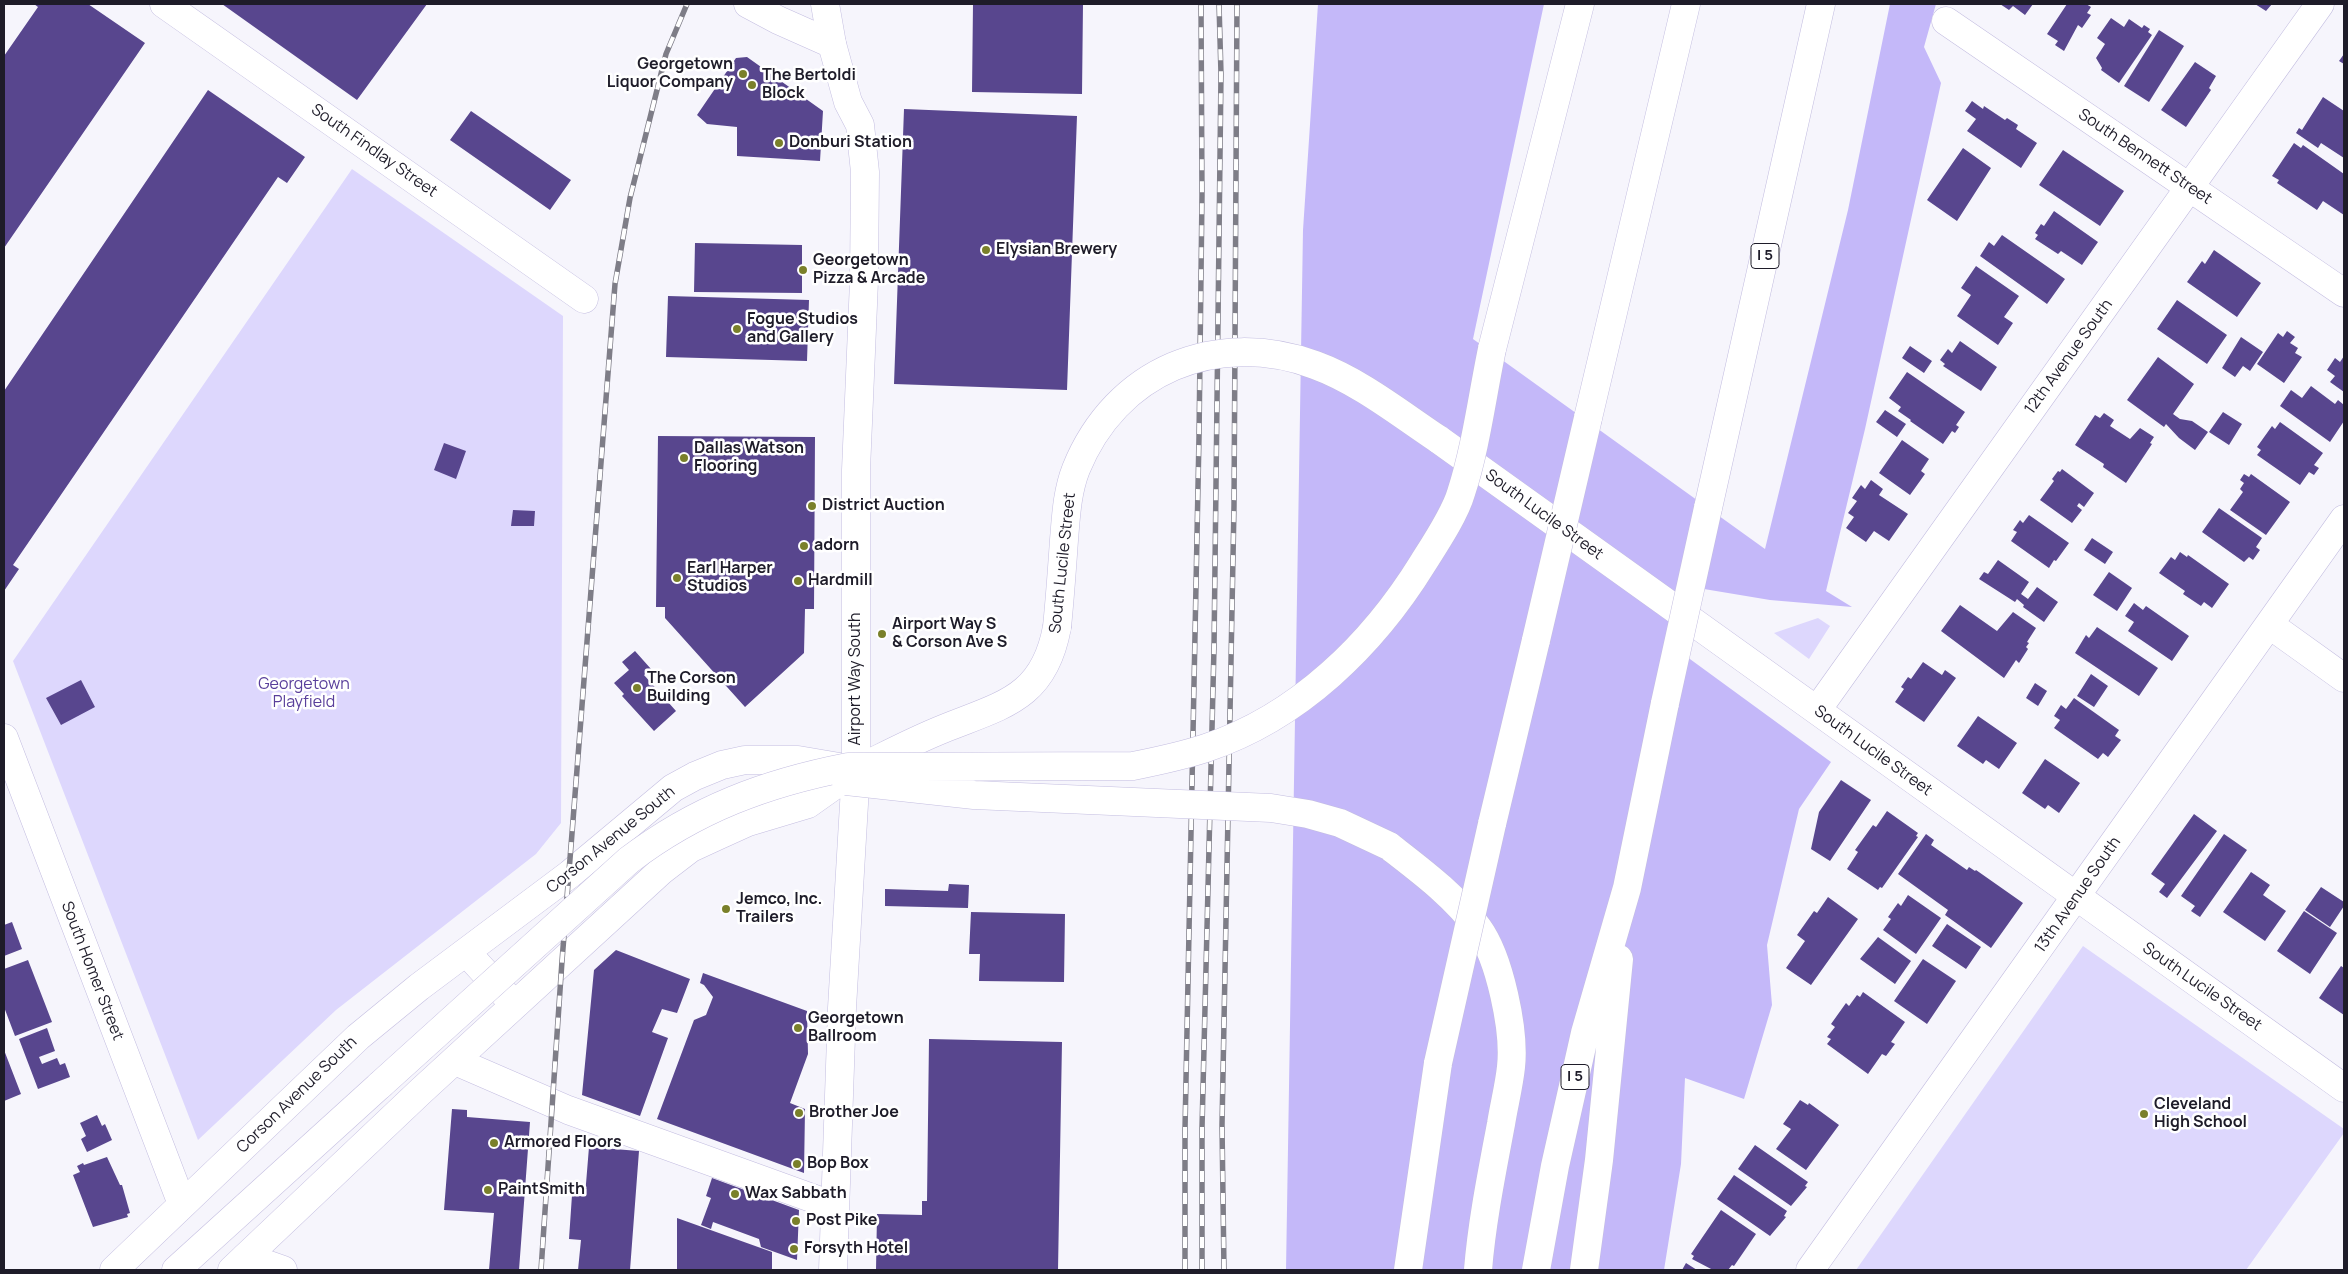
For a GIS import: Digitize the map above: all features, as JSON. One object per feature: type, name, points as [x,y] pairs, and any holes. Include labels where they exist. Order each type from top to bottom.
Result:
[{"type":"main road","name":"South Findlay Street","points":[[164,4],[584,299]]},
{"type":"main road","points":[[748,4],[778,20],[832,44]]},
{"type":"main road","name":"Airport Way South","points":[[825,4],[832,44],[848,102],[860,125],[865,172],[864,281],[856,470],[856,770],[845,944],[833,1270]]},
{"type":"main road","points":[[176,1270],[629,860],[662,835],[739,796],[802,775],[848,767],[1133,766],[1171,758],[1208,747],[1246,730],[1285,709],[1319,684],[1361,647],[1405,593],[1433,548],[1461,495],[1473,446],[1492,349],[1580,4]]},
{"type":"main road","points":[[1408,1270],[1438,1064],[1492,824],[1686,4]]},
{"type":"main road","name":"I 5","points":[[1536,1270],[1555,1166],[1585,1033],[1627,888],[1665,703],[1821,4]]},
{"type":"main road","name":"12th Avenue South","points":[[1817,710],[2320,4]]},
{"type":"main road","name":"South Bennett Street","points":[[1946,21],[2344,293]]},
{"type":"main road","name":"South Lucile Street","points":[[856,770],[925,737],[1009,703],[1031,686],[1053,648],[1058,627],[1067,502],[1075,470],[1088,444],[1127,396],[1150,379],[1176,364],[1212,354],[1272,353],[1316,365],[1361,388],[1438,440],[2344,1088]]},
{"type":"main road","name":"13th Avenue South","points":[[1810,1270],[2344,519]]},
{"type":"main road","points":[[2270,625],[2344,678]]},
{"type":"main road","name":"South Homer Street","points":[[4,738],[182,1204]]},
{"type":"main road","name":"Corson Avenue South","points":[[114,1270],[358,1037],[419,987],[467,953],[570,874],[673,788],[695,776],[722,766],[751,760],[798,760],[856,770]]},
{"type":"main road","points":[[239,1264],[630,898],[691,848],[748,822],[808,804],[856,770]]},
{"type":"main road","points":[[802,775],[974,796],[1272,808],[1340,822],[1389,846],[1450,895],[1479,929],[1492,953],[1508,1015],[1511,1066],[1482,1228],[1478,1270]]},
{"type":"main road","points":[[1584,1270],[1598,1160],[1627,888]]},
{"type":"main road","points":[[467,953],[516,1005]]},
{"type":"main road","points":[[455,1060],[568,1110],[834,1206]]},
{"type":"main road","points":[[239,1264],[283,1270]]},
{"type":"green space","name":"Georgetown Playfield","points":[[352,169],[563,316],[561,823],[536,854],[336,1010],[198,1140],[13,661]]},
{"type":"green space","points":[[1818,618],[1830,626],[1809,659],[1774,633]]},
{"type":"green space","name":"Cleveland High School","points":[[2083,946],[2344,1129],[2344,1133],[2246,1270],[1856,1270]]},
{"type":"shaded area","points":[[1318,4],[1544,4],[1473,339],[1765,549],[1848,210],[1890,4],[1936,4],[1924,47],[1941,83],[1865,429],[1826,591],[1852,607],[1770,600],[1704,589],[1668,643],[1831,762],[1799,809],[1767,945],[1772,1005],[1744,1099],[1685,1078],[1681,1164],[1664,1270],[1286,1270],[1303,230]]},
{"type":"building","points":[[34,4],[88,4],[145,43],[4,248],[4,56],[38,7]]},
{"type":"building","points":[[222,4],[427,4],[357,100]]},
{"type":"building","points":[[973,4],[1083,4],[1082,94],[972,92]]},
{"type":"building","points":[[2000,4],[2033,4],[2025,15],[2013,6],[2009,10]]},
{"type":"building","points":[[2067,4],[2086,4],[2091,7],[2087,13],[2091,15],[2082,28],[2078,25],[2064,51],[2055,45],[2058,41],[2047,34]]},
{"type":"building","points":[[2255,4],[2272,4],[2266,11]]},
{"type":"building","points":[[2111,18],[2124,27],[2129,19],[2142,28],[2144,25],[2150,29],[2148,32],[2152,35],[2119,83],[2101,70],[2102,68],[2096,58],[2105,44],[2097,38]]},
{"type":"building","points":[[2159,30],[2184,46],[2149,102],[2124,86]]},
{"type":"building","points":[[2344,54],[2344,64],[2339,61]]},
{"type":"building","name":"The Bertoldi Block","points":[[747,57],[823,111],[820,161],[737,156],[737,127],[707,124],[697,115],[736,58]]},
{"type":"building","points":[[2195,62],[2216,76],[2209,88],[2211,90],[2186,127],[2161,110]]},
{"type":"building","points":[[208,90],[305,157],[287,183],[278,177],[13,565],[19,569],[4,591],[4,391]]},
{"type":"building","points":[[2323,97],[2344,111],[2344,158],[2321,143],[2318,148],[2296,133],[2299,128],[2302,130]]},
{"type":"building","points":[[1972,101],[1983,109],[1984,106],[2005,120],[2007,118],[2018,125],[2016,129],[2037,143],[2021,168],[1967,131],[1976,119],[1965,111]]},
{"type":"building","name":"Elysian Brewery","points":[[904,109],[1077,116],[1067,390],[894,384]]},
{"type":"building","points":[[471,111],[571,180],[550,210],[450,140]]},
{"type":"building","points":[[2294,143],[2301,148],[2303,145],[2344,174],[2344,215],[2323,201],[2317,210],[2277,183],[2279,180],[2272,176]]},
{"type":"building","points":[[1963,148],[1991,168],[1957,221],[1927,200]]},
{"type":"building","points":[[2063,150],[2124,191],[2100,226],[2039,185]]},
{"type":"building","points":[[2054,211],[2098,242],[2082,265],[2061,251],[2058,254],[2035,239],[2038,235],[2035,233],[2041,224],[2044,226]]},
{"type":"building","points":[[2002,235],[2065,279],[2047,304],[1980,256],[1989,242],[1994,246]]},
{"type":"building","points":[[695,243],[802,245],[802,293],[694,292]]},
{"type":"building","points":[[2214,250],[2261,283],[2237,317],[2187,282],[2202,261],[2205,264]]},
{"type":"building","points":[[1976,266],[2019,296],[2004,317],[2013,323],[1998,345],[1957,316],[1971,295],[1961,288]]},
{"type":"building","name":"Fogue Studios and Gallery","points":[[668,296],[809,300],[807,361],[666,357]]},
{"type":"building","points":[[2177,300],[2227,335],[2207,364],[2157,329]]},
{"type":"building","points":[[2287,331],[2295,337],[2290,343],[2298,348],[2295,353],[2302,357],[2284,383],[2257,364],[2278,333],[2283,337]]},
{"type":"building","points":[[2241,337],[2263,352],[2250,371],[2243,366],[2235,377],[2222,368]]},
{"type":"building","points":[[1960,341],[1997,367],[1981,391],[1943,366],[1945,364],[1940,360],[1948,349],[1952,353]]},
{"type":"building","points":[[1910,346],[1932,361],[1924,373],[1902,358]]},
{"type":"building","points":[[2344,356],[2344,392],[2330,382],[2335,376],[2327,370],[2335,358],[2340,362]]},
{"type":"building","points":[[2158,357],[2194,384],[2173,414],[2180,419],[2192,421],[2208,432],[2195,450],[2179,438],[2166,424],[2164,427],[2127,400]]},
{"type":"building","points":[[1907,372],[1965,412],[1956,425],[1959,427],[1955,433],[1952,431],[1943,444],[1898,411],[1901,407],[1889,398]]},
{"type":"building","points":[[2311,386],[2335,404],[2338,400],[2344,405],[2344,421],[2330,442],[2280,406],[2291,390],[2302,398]]},
{"type":"building","points":[[1885,410],[1906,424],[1897,437],[1876,422]]},
{"type":"building","points":[[2223,412],[2242,424],[2229,445],[2209,432]]},
{"type":"building","points":[[2104,413],[2114,420],[2110,426],[2130,439],[2140,428],[2154,437],[2150,443],[2152,444],[2126,483],[2103,467],[2104,464],[2075,445],[2095,415],[2100,418]]},
{"type":"building","points":[[2280,422],[2323,453],[2314,465],[2319,468],[2314,475],[2309,472],[2300,485],[2257,455],[2261,450],[2257,447],[2272,426],[2275,429]]},
{"type":"building","points":[[658,436],[815,437],[814,609],[805,609],[804,653],[745,707],[665,618],[665,607],[656,607]]},
{"type":"building","points":[[1902,440],[1929,459],[1921,471],[1925,474],[1910,495],[1879,473]]},
{"type":"building","points":[[444,443],[466,451],[456,479],[434,470]]},
{"type":"building","points":[[2062,469],[2094,493],[2084,507],[2079,503],[2077,506],[2082,510],[2072,523],[2040,500],[2054,481],[2052,479]]},
{"type":"building","points":[[2244,474],[2249,477],[2251,474],[2290,502],[2266,535],[2230,510],[2243,492],[2240,489],[2244,483],[2240,480]]},
{"type":"building","points":[[1871,480],[1883,489],[1879,495],[1908,514],[1889,541],[1874,531],[1866,542],[1846,528],[1854,517],[1848,513],[1857,501],[1852,498],[1861,485],[1865,489]]},
{"type":"building","points":[[2219,508],[2262,538],[2256,547],[2260,550],[2253,560],[2249,557],[2244,562],[2202,532]]},
{"type":"building","points":[[513,510],[535,511],[534,526],[511,526]]},
{"type":"building","points":[[2029,515],[2069,543],[2049,568],[2011,541],[2017,532],[2013,530],[2020,520],[2023,523]]},
{"type":"building","points":[[2092,538],[2113,552],[2105,564],[2084,550]]},
{"type":"building","points":[[2180,552],[2187,557],[2188,555],[2229,584],[2212,608],[2204,602],[2201,606],[2183,594],[2185,591],[2159,573],[2171,557],[2175,560]]},
{"type":"building","points":[[1998,560],[2029,582],[2021,594],[2028,599],[2037,587],[2058,602],[2044,622],[2023,607],[2024,605],[2017,599],[2015,602],[1979,579],[1984,572],[1988,574]]},
{"type":"building","points":[[2109,572],[2132,588],[2117,611],[2093,595]]},
{"type":"building","points":[[2134,603],[2143,610],[2146,606],[2189,636],[2172,661],[2128,631],[2134,622],[2125,616]]},
{"type":"building","points":[[1960,605],[1997,631],[2013,612],[2036,628],[2027,642],[2029,643],[2026,647],[2028,649],[2019,663],[2016,660],[2004,678],[1941,631]]},
{"type":"building","points":[[2097,627],[2158,668],[2139,696],[2075,653],[2086,635],[2089,638]]},
{"type":"building","name":"The Corson Building","points":[[635,651],[651,669],[644,675],[676,711],[654,731],[622,696],[624,694],[614,683],[629,670],[622,662]]},
{"type":"building","points":[[1923,662],[1942,675],[1945,670],[1956,678],[1924,722],[1895,702],[1904,689],[1901,687],[1908,677],[1911,679]]},
{"type":"building","points":[[2091,674],[2108,686],[2094,707],[2077,696]]},
{"type":"building","points":[[81,680],[95,707],[61,725],[46,698]]},
{"type":"building","points":[[2035,683],[2047,691],[2038,706],[2026,698]]},
{"type":"building","points":[[2074,698],[2119,730],[2115,736],[2121,740],[2108,757],[2103,753],[2098,759],[2054,728],[2060,720],[2054,716],[2061,705],[2066,709]]},
{"type":"building","points":[[1978,716],[2017,743],[1999,769],[1986,760],[1983,764],[1957,746]]},
{"type":"building","points":[[2045,759],[2080,783],[2059,813],[2048,805],[2045,809],[2022,793]]},
{"type":"building","points":[[1841,780],[1871,800],[1830,861],[1811,849],[1819,812]]},
{"type":"building","points":[[1887,811],[1918,833],[1916,836],[1918,837],[1882,888],[1880,887],[1878,890],[1847,869],[1858,852],[1855,850],[1873,825],[1876,827]]},
{"type":"building","points":[[2194,814],[2217,831],[2167,898],[2159,892],[2165,884],[2151,874]]},
{"type":"building","points":[[1926,834],[1934,840],[1931,845],[1967,870],[1969,867],[1976,870],[2023,903],[1991,948],[1945,915],[1948,910],[1898,874]]},
{"type":"building","points":[[2224,834],[2247,850],[2200,917],[2191,911],[2195,906],[2181,896]]},
{"type":"building","points":[[2251,872],[2270,885],[2263,895],[2286,911],[2265,941],[2223,912]]},
{"type":"building","points":[[949,884],[969,885],[968,908],[885,906],[885,889],[948,891]]},
{"type":"building","points":[[2321,887],[2344,902],[2344,906],[2330,927],[2305,910]]},
{"type":"building","points":[[1908,895],[1941,918],[1916,954],[1883,930],[1891,919],[1888,917],[1898,903],[1901,906]]},
{"type":"building","points":[[1828,897],[1858,919],[1811,985],[1786,968],[1805,941],[1797,935],[1814,911],[1817,913]]},
{"type":"building","points":[[2304,911],[2337,933],[2310,974],[2277,951]]},
{"type":"building","points":[[971,912],[1065,914],[1064,982],[979,981],[980,954],[969,954]]},
{"type":"building","points":[[12,922],[22,949],[4,956],[4,925]]},
{"type":"building","points":[[1947,924],[1981,947],[1966,969],[1932,946]]},
{"type":"building","points":[[1878,937],[1911,961],[1895,984],[1860,959]]},
{"type":"building","points":[[616,950],[690,979],[677,1013],[662,1009],[652,1032],[668,1038],[640,1116],[582,1095],[594,970]]},
{"type":"building","points":[[1923,959],[1956,981],[1927,1024],[1894,1001]]},
{"type":"building","points":[[28,960],[52,1022],[15,1036],[4,1007],[4,969]]},
{"type":"building","points":[[2341,966],[2344,968],[2344,1015],[2319,998]]},
{"type":"building","points":[[703,973],[807,1011],[808,1054],[790,1103],[805,1109],[804,1173],[657,1119],[694,1020],[706,1015],[713,997],[704,985],[700,983]]},
{"type":"building","points":[[1863,992],[1905,1022],[1891,1042],[1895,1044],[1886,1056],[1882,1054],[1868,1074],[1827,1044],[1831,1039],[1827,1037],[1835,1027],[1831,1024],[1846,1003],[1849,1006],[1857,995],[1860,997]]},
{"type":"building","points":[[47,1028],[55,1051],[39,1057],[42,1064],[57,1058],[60,1065],[65,1063],[70,1077],[38,1089],[19,1039]]},
{"type":"building","points":[[929,1039],[1062,1042],[1058,1270],[876,1270],[877,1214],[922,1215],[922,1201],[927,1201]]},
{"type":"building","points":[[4,1050],[21,1094],[4,1101]]},
{"type":"building","points":[[1800,1100],[1808,1105],[1809,1103],[1839,1125],[1806,1170],[1776,1149],[1791,1129],[1783,1124]]},
{"type":"building","points":[[452,1109],[467,1110],[467,1117],[530,1122],[519,1270],[489,1270],[494,1213],[444,1210]]},
{"type":"building","points":[[97,1115],[102,1126],[105,1124],[112,1140],[87,1152],[81,1139],[86,1136],[80,1123]]},
{"type":"building","points":[[1755,1145],[1808,1182],[1805,1186],[1807,1187],[1791,1206],[1738,1169]]},
{"type":"building","points":[[589,1147],[639,1151],[630,1270],[578,1270],[581,1240],[569,1239],[572,1195],[585,1196]]},
{"type":"building","points":[[107,1157],[120,1185],[122,1185],[130,1213],[127,1214],[128,1217],[93,1227],[73,1175],[80,1172],[77,1166]]},
{"type":"building","points":[[1734,1175],[1787,1211],[1784,1216],[1786,1217],[1770,1236],[1717,1199]]},
{"type":"building","points":[[712,1178],[799,1210],[797,1260],[761,1247],[759,1239],[713,1222],[711,1229],[701,1225],[711,1198],[706,1196]]},
{"type":"building","points":[[1721,1210],[1756,1234],[1734,1266],[1732,1265],[1728,1270],[1713,1270],[1692,1259],[1694,1256],[1691,1254]]},
{"type":"building","points":[[677,1218],[772,1252],[772,1270],[677,1270]]},
{"type":"building","points":[[1686,1263],[1697,1270],[1682,1270]]},
{"type":"railway","points":[[541,1270],[562,961],[615,284],[630,198],[666,54],[687,4]]},
{"type":"railway","points":[[1185,1270],[1185,1129],[1199,437],[1202,195],[1201,4]]},
{"type":"railway","points":[[1202,1270],[1202,1128],[1214,648],[1221,74],[1219,4]]},
{"type":"railway","points":[[1224,1270],[1222,1125],[1234,506],[1237,4]]},
{"type":"place","name":"Georgetown Liquor Company","points":[[743,74]]},
{"type":"place","name":"The Bertoldi Block","points":[[752,85]]},
{"type":"place","name":"Donburi Station","points":[[779,143]]},
{"type":"place","name":"Elysian Brewery","points":[[986,250]]},
{"type":"place","name":"Georgetown Pizza & Arcade","points":[[803,270]]},
{"type":"place","name":"Fogue Studios and Gallery","points":[[737,329]]},
{"type":"place","name":"Dallas Watson Flooring","points":[[684,458]]},
{"type":"place","name":"District Auction","points":[[812,506]]},
{"type":"place","name":"adorn","points":[[804,546]]},
{"type":"place","name":"Earl Harper Studios","points":[[677,578]]},
{"type":"place","name":"Hardmill","points":[[798,581]]},
{"type":"place","name":"Airport Way S & Corson Ave S","points":[[882,634]]},
{"type":"place","name":"The Corson Building","points":[[637,688]]},
{"type":"place","name":"Jemco, Inc. Trailers","points":[[726,909]]},
{"type":"place","name":"Georgetown Ballroom","points":[[798,1028]]},
{"type":"place","name":"Brother Joe","points":[[799,1113]]},
{"type":"place","name":"Cleveland High School","points":[[2144,1114]]},
{"type":"place","name":"Armored Floors","points":[[494,1143]]},
{"type":"place","name":"Bop Box","points":[[797,1164]]},
{"type":"place","name":"PaintSmith","points":[[488,1190]]},
{"type":"place","name":"Wax Sabbath","points":[[735,1194]]},
{"type":"place","name":"Post Pike","points":[[796,1221]]},
{"type":"place","name":"Forsyth Hotel","points":[[794,1249]]}]
